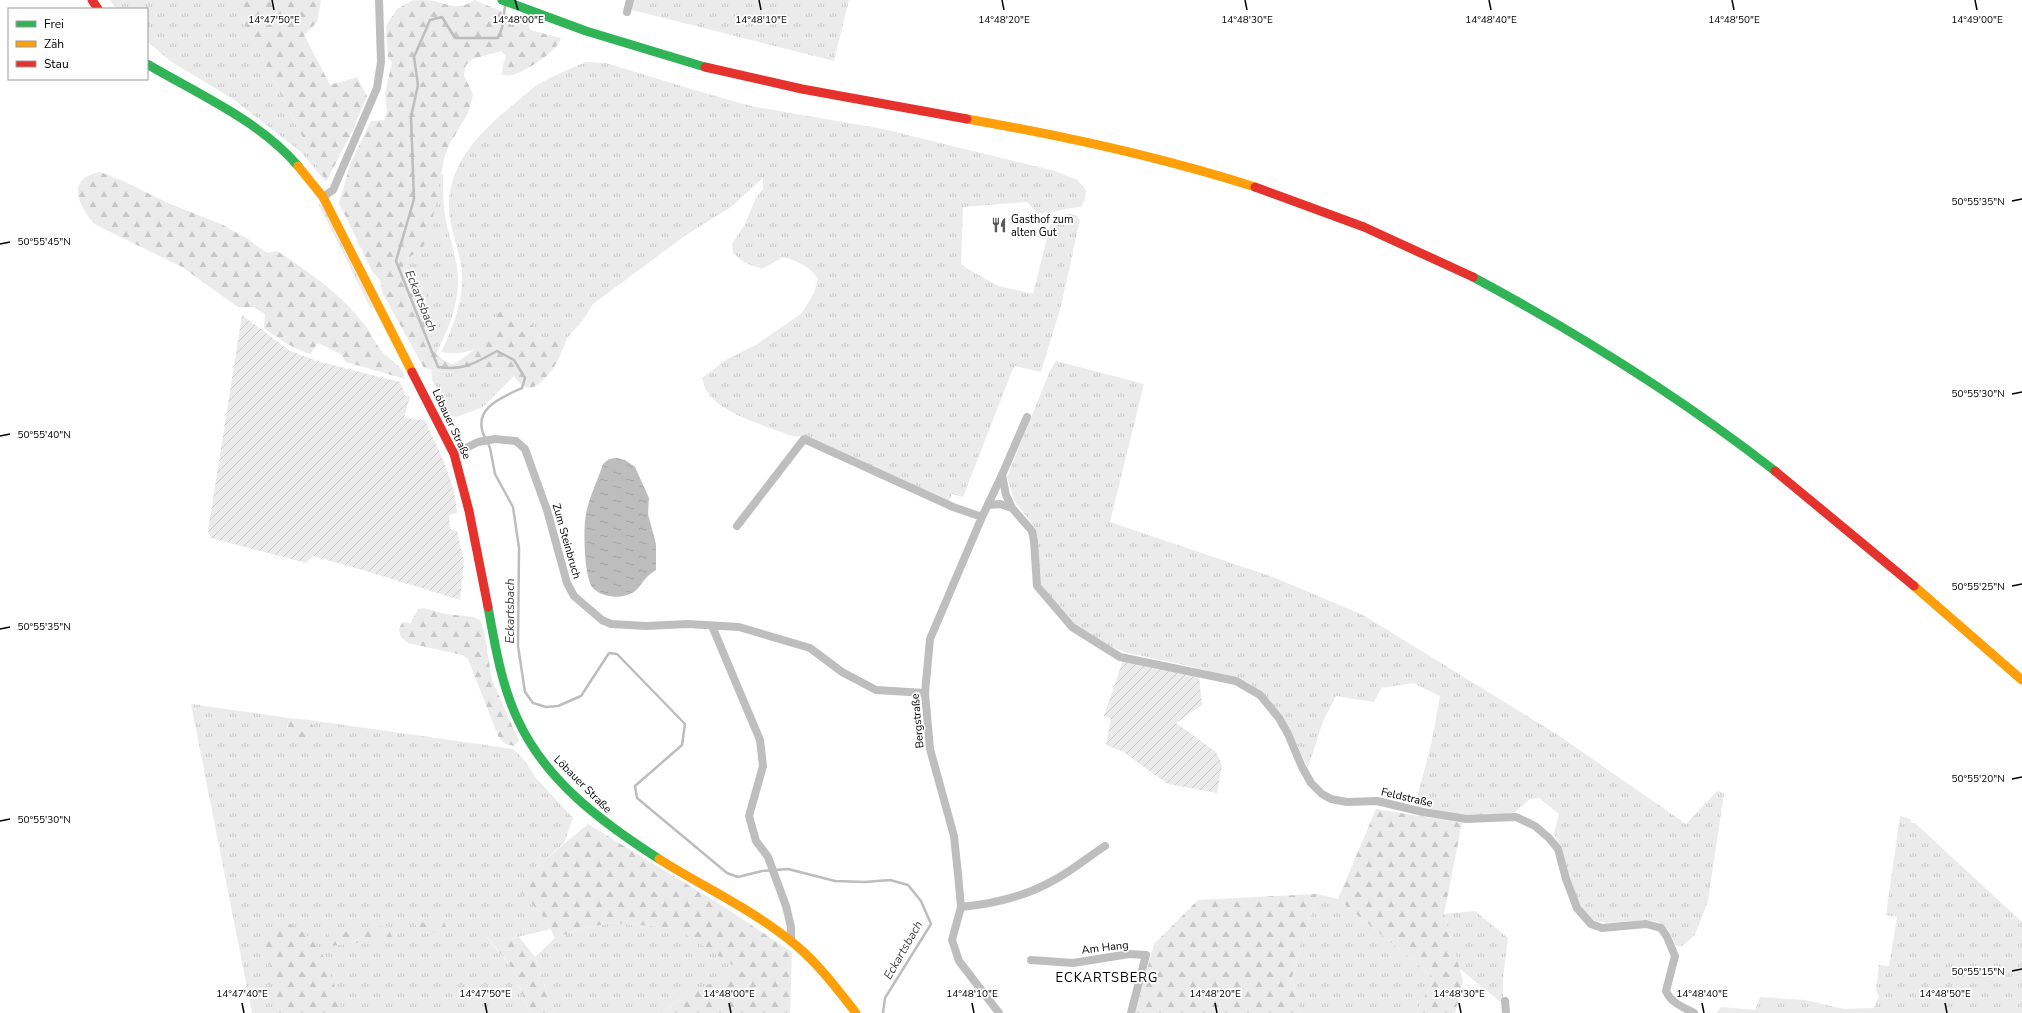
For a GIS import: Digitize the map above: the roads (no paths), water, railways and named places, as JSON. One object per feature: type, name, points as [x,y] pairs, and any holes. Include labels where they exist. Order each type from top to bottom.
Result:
[{"type":"main road","points":[[502,0],[536,14],[651,52],[771,82],[1067,139],[1185,166],[1269,191],[1364,226],[1417,249],[1470,275],[1559,324],[1645,378],[1711,424],[1798,489],[1857,537],[2022,680]]},
{"type":"main road","name":"Löbauer Straße","points":[[148,65],[252,125],[284,150],[325,200],[454,454],[465,488],[502,677],[516,718],[525,736],[544,763],[566,787],[614,830],[791,940],[816,963],[856,1013]]},
{"type":"street","points":[[325,200],[333,190],[378,88],[381,62],[379,0]]},
{"type":"street","points":[[627,12],[630,0]]},
{"type":"street","name":"Bergstraße","points":[[999,1013],[959,961],[952,940],[954,927],[961,907],[954,836],[930,749],[925,693],[930,639],[1027,417]]},
{"type":"street","name":"Zum Steinbruch","points":[[454,454],[478,442],[495,438],[516,441],[526,449],[547,510],[567,583],[574,596],[602,620],[611,624],[646,626],[688,624],[739,627],[810,648],[842,672],[876,690],[925,693]]},
{"type":"street","points":[[737,526],[804,439],[953,507],[982,517]]},
{"type":"street","name":"Feldstraße","points":[[1002,475],[1006,495],[1012,508],[1032,531],[1037,586],[1072,627],[1120,656],[1236,681],[1260,695],[1279,718],[1311,783],[1322,794],[1331,799],[1347,802],[1377,800],[1423,812],[1466,819],[1489,820],[1516,817],[1531,824],[1549,838],[1558,849],[1566,879],[1577,908],[1591,924],[1602,928],[1646,924],[1661,928],[1667,937],[1675,956],[1666,991],[1668,996],[1674,1002],[1694,1013]]},
{"type":"street","points":[[988,505],[1000,504],[1012,508]]},
{"type":"street","points":[[712,626],[760,740],[763,766],[749,816],[756,841],[770,862],[776,877],[789,918],[791,940]]},
{"type":"street","points":[[961,907],[989,904],[1017,896],[1055,880],[1105,846]]},
{"type":"street","name":"Am Hang","points":[[1031,960],[1074,963],[1129,954],[1146,955],[1131,1013]]},
{"type":"street","points":[[1505,1001],[1506,1013]]},
{"type":"water","points":[[617,458],[625,460],[635,467],[649,498],[648,514],[656,544],[656,570],[632,593],[617,597],[600,593],[592,587],[587,572],[584,540],[587,508],[603,464],[609,459]]},
{"type":"waterway","name":"Eckartsbach","points":[[485,438],[482,428],[482,419],[485,412],[497,401],[522,388],[525,378],[514,360],[497,351],[476,362],[462,367],[438,367],[396,261],[414,199],[411,117],[418,85],[414,57],[430,20],[442,17],[455,38],[498,38],[502,28],[505,6]]},
{"type":"waterway","name":"Eckartsbach","points":[[488,443],[495,474],[513,507],[519,548],[518,646],[525,692],[533,703],[546,707],[558,706],[581,696],[609,653],[617,654],[685,724],[682,745],[635,786],[637,798],[727,873],[738,877],[762,871],[788,869],[835,881],[865,882],[890,880],[908,885],[921,901],[931,924],[885,998],[883,1013]]},
{"type":"place","name":"Gasthof zum alten Gut","points":[[999,225]]},
{"type":"district","name":"ECKARTSBERG","points":[[1107,977]]}]
